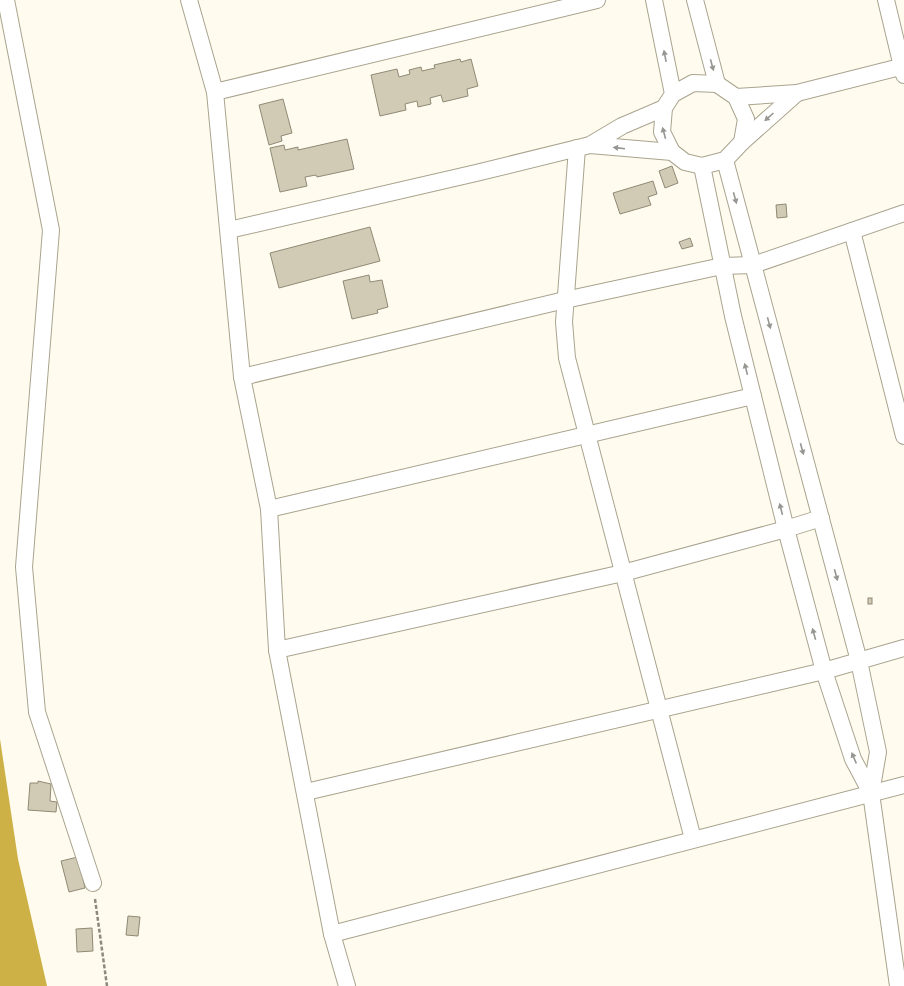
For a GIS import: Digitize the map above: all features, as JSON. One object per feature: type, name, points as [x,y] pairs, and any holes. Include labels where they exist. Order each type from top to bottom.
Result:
[{"type":"street","points":[[6,0],[51,230],[24,567],[37,712],[93,883]]},
{"type":"street","points":[[189,0],[215,92],[242,377],[269,509],[277,650],[306,792],[332,934],[347,986]]},
{"type":"street","points":[[215,92],[597,0]]},
{"type":"street","points":[[654,0],[673,94]]},
{"type":"street","points":[[695,0],[717,84]]},
{"type":"street","points":[[736,97],[797,93],[903,69],[886,0]]},
{"type":"street","points":[[742,142],[746,119],[736,97],[717,84],[693,83],[673,94],[664,108],[662,132],[672,152],[686,162],[702,166],[725,160],[742,142],[797,93]]},
{"type":"street","points":[[229,230],[584,146],[622,126],[664,108]]},
{"type":"street","points":[[584,146],[672,152]]},
{"type":"street","points":[[584,146],[565,300],[564,322],[568,358],[693,839]]},
{"type":"street","points":[[725,160],[859,661],[878,752],[871,793]]},
{"type":"street","points":[[702,166],[722,266],[752,396],[824,671],[853,759],[871,793],[898,946],[898,986]]},
{"type":"street","points":[[242,377],[565,300],[722,266],[753,265],[904,213]]},
{"type":"street","points":[[852,231],[904,436]]},
{"type":"street","points":[[269,509],[752,396]]},
{"type":"street","points":[[277,650],[624,572],[786,529],[820,518]]},
{"type":"street","points":[[306,792],[659,711],[824,671],[904,648]]},
{"type":"street","points":[[332,934],[904,785]]},
{"type":"path","points":[[93,883],[107,986]]},
{"type":"shaded area","points":[[0,739],[18,859],[47,986],[0,986]]},
{"type":"building","points":[[460,59],[461,62],[471,59],[478,86],[467,89],[468,96],[443,102],[441,95],[430,98],[431,104],[418,107],[417,101],[405,104],[406,110],[380,116],[371,75],[397,69],[399,77],[410,74],[409,70],[421,67],[422,71],[435,68],[434,65]]},
{"type":"building","points":[[283,99],[292,133],[281,136],[282,141],[269,145],[259,105]]},
{"type":"building","points":[[347,139],[354,169],[317,177],[316,175],[305,177],[307,186],[280,192],[270,148],[284,145],[285,150],[298,147],[298,150]]},
{"type":"building","points":[[672,166],[678,183],[665,188],[659,171]]},
{"type":"building","points":[[653,181],[657,194],[648,197],[651,205],[620,214],[613,193]]},
{"type":"building","points":[[786,204],[787,217],[777,218],[776,205]]},
{"type":"building","points":[[370,227],[380,261],[279,288],[270,253]]},
{"type":"building","points":[[690,238],[693,246],[682,249],[679,242]]},
{"type":"building","points":[[369,275],[370,282],[382,280],[388,307],[377,310],[378,313],[352,319],[343,281]]},
{"type":"building","points":[[868,598],[872,598],[872,604],[868,604]]},
{"type":"building","points":[[38,781],[51,784],[50,801],[57,802],[56,812],[28,810],[30,783],[38,783]]},
{"type":"building","points":[[78,857],[85,888],[69,892],[61,861]]},
{"type":"building","points":[[128,916],[140,917],[138,936],[126,935]]},
{"type":"building","points":[[92,928],[93,951],[77,952],[76,929]]}]
